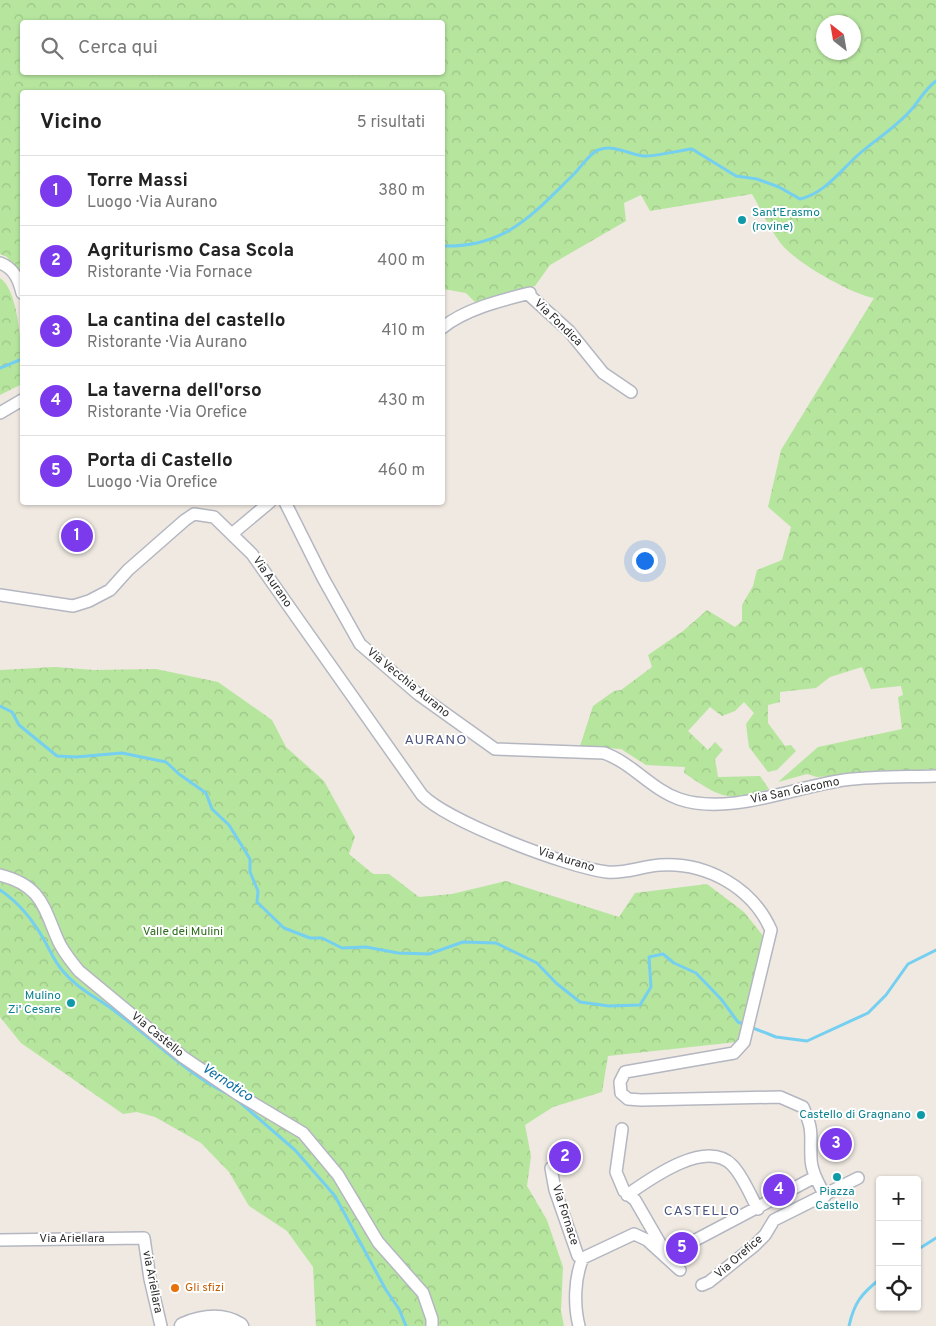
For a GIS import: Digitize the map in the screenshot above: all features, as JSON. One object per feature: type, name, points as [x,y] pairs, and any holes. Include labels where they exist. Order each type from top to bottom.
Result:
[{"type":"main road","points":[[183,1326],[196,1321],[212,1319],[230,1320],[240,1326]]},
{"type":"street","points":[[0,263],[13,271],[20,285]]},
{"type":"street","name":"Via Fondica","points":[[445,326],[460,317],[506,299],[529,294],[570,331],[603,373],[631,392]]},
{"type":"street","points":[[0,413],[20,401]]},
{"type":"street","points":[[233,533],[266,505]]},
{"type":"street","name":"Via Vecchia Aurano","points":[[286,505],[322,578],[360,644],[418,694],[488,746]]},
{"type":"street","name":"Via Aurano","points":[[0,596],[73,606],[89,601],[110,590],[128,570],[194,514],[214,517],[233,533],[252,554],[422,795],[431,804],[490,833],[553,858],[590,869],[609,873],[658,865],[677,864],[728,879],[742,891],[767,921],[771,930],[744,1042],[734,1053],[625,1072],[620,1082],[621,1093],[628,1099],[641,1100],[780,1097],[803,1107],[812,1126],[811,1160],[815,1177]]},
{"type":"street","name":"Via San Giacomo","points":[[488,746],[495,750],[604,753],[617,758],[667,793],[680,799],[704,803],[751,801],[845,780],[936,776]]},
{"type":"street","name":"Via Castello","points":[[0,875],[32,888],[50,917],[57,938],[66,954],[79,971],[183,1056],[236,1093],[304,1134],[338,1175],[378,1242],[423,1293],[432,1319],[432,1326]]},
{"type":"street","points":[[622,1129],[616,1172],[627,1194],[634,1200],[656,1244],[680,1270]]},
{"type":"street","points":[[627,1194],[675,1166],[710,1156],[731,1163],[758,1209]]},
{"type":"street","name":"Via Fornace","points":[[550,1168],[555,1190],[578,1256],[583,1258]]},
{"type":"street","points":[[579,1326],[576,1315],[577,1289],[583,1258],[634,1234],[674,1253],[815,1177],[825,1196]]},
{"type":"street","name":"Via Orefice","points":[[702,1285],[709,1282],[754,1246],[765,1235],[774,1220],[858,1178]]},
{"type":"street","name":"Via Ariellara","points":[[0,1240],[144,1238]]},
{"type":"street","name":"via Ariellara","points":[[144,1238],[150,1279],[161,1326]]},
{"type":"green space","points":[[0,0],[936,0],[936,769],[817,777],[807,774],[778,782],[818,747],[902,729],[898,697],[903,695],[901,686],[871,689],[862,667],[830,677],[816,688],[780,692],[780,702],[768,705],[768,723],[785,746],[791,745],[796,751],[777,770],[768,772],[749,747],[746,724],[754,713],[744,702],[735,711],[722,716],[710,707],[688,731],[708,750],[715,742],[723,750],[715,759],[718,777],[760,776],[769,789],[742,796],[724,795],[707,788],[684,773],[685,767],[646,765],[621,749],[580,746],[593,706],[614,691],[621,690],[652,667],[648,655],[683,631],[707,610],[735,627],[742,621],[742,605],[753,586],[757,570],[782,560],[791,527],[768,507],[781,450],[874,298],[851,290],[823,276],[796,258],[779,241],[752,194],[650,211],[641,195],[624,203],[626,221],[550,265],[535,286],[476,303],[466,293],[445,289],[445,90],[20,90],[20,276],[7,257],[0,254]]},
{"type":"green space","points":[[0,278],[7,286],[12,297],[19,327],[20,385],[0,395]]},
{"type":"green space","name":"Valle dei Mulini","points":[[55,667],[94,670],[156,669],[218,682],[272,720],[286,747],[324,781],[355,837],[349,854],[373,874],[389,874],[419,897],[452,894],[506,881],[619,917],[635,893],[707,884],[744,912],[764,937],[737,1042],[608,1056],[602,1092],[553,1107],[525,1125],[531,1156],[527,1186],[547,1220],[563,1267],[561,1311],[564,1326],[316,1326],[313,1267],[287,1231],[249,1206],[229,1172],[201,1143],[155,1117],[137,1112],[123,1114],[21,1043],[0,1017],[0,670]]},
{"type":"waterway","points":[[445,246],[484,241],[501,235],[517,226],[545,202],[592,154],[604,148],[643,156],[692,149],[736,176],[757,179],[779,187],[800,199],[809,196],[824,187],[858,155],[898,123],[936,81]]},
{"type":"waterway","points":[[0,368],[20,360]]},
{"type":"waterway","points":[[0,706],[12,712],[19,725],[57,756],[76,757],[122,753],[166,762],[179,774],[206,793],[212,809],[229,825],[250,859],[250,872],[258,891],[257,902],[284,928],[310,938],[322,938],[342,948],[366,947],[398,953],[429,954],[463,942],[496,943],[537,963],[556,983],[580,1002],[609,1006],[640,1005],[651,987],[649,957],[663,954],[674,963],[696,973],[721,999],[738,1022],[776,1037],[807,1041],[868,1013],[886,995],[908,964],[936,950]]},
{"type":"waterway","name":"Vernotico","points":[[0,890],[19,905],[39,931],[54,959],[74,983],[116,1012],[185,1067],[214,1087],[230,1095]]},
{"type":"waterway","name":"Vernotico","points":[[235,1098],[295,1150],[335,1196],[386,1290],[399,1309],[406,1326]]},
{"type":"waterway","points":[[921,1247],[936,1238]]},
{"type":"waterway","points":[[849,1326],[853,1311],[859,1300],[876,1282]]},
{"type":"place","name":"Sant'Erasmo (rovine)","points":[[742,220]]},
{"type":"place","name":"Torre Massi","points":[[77,536]]},
{"type":"place","name":"Mulino Zi' Cesare","points":[[71,1003]]},
{"type":"place","name":"Castello di Gragnano","points":[[921,1115]]},
{"type":"place","name":"La cantina del castello","points":[[836,1144]]},
{"type":"place","name":"Agriturismo Casa Scola","points":[[565,1157]]},
{"type":"place","name":"Piazza Castello","points":[[837,1177]]},
{"type":"place","name":"La taverna dell'orso","points":[[779,1190]]},
{"type":"place","name":"Porta di Castello","points":[[682,1248]]},
{"type":"place","name":"Gli sfizi","points":[[175,1288]]},
{"type":"district","name":"AURANO","points":[[436,740]]},
{"type":"district","name":"CASTELLO","points":[[702,1211]]}]
